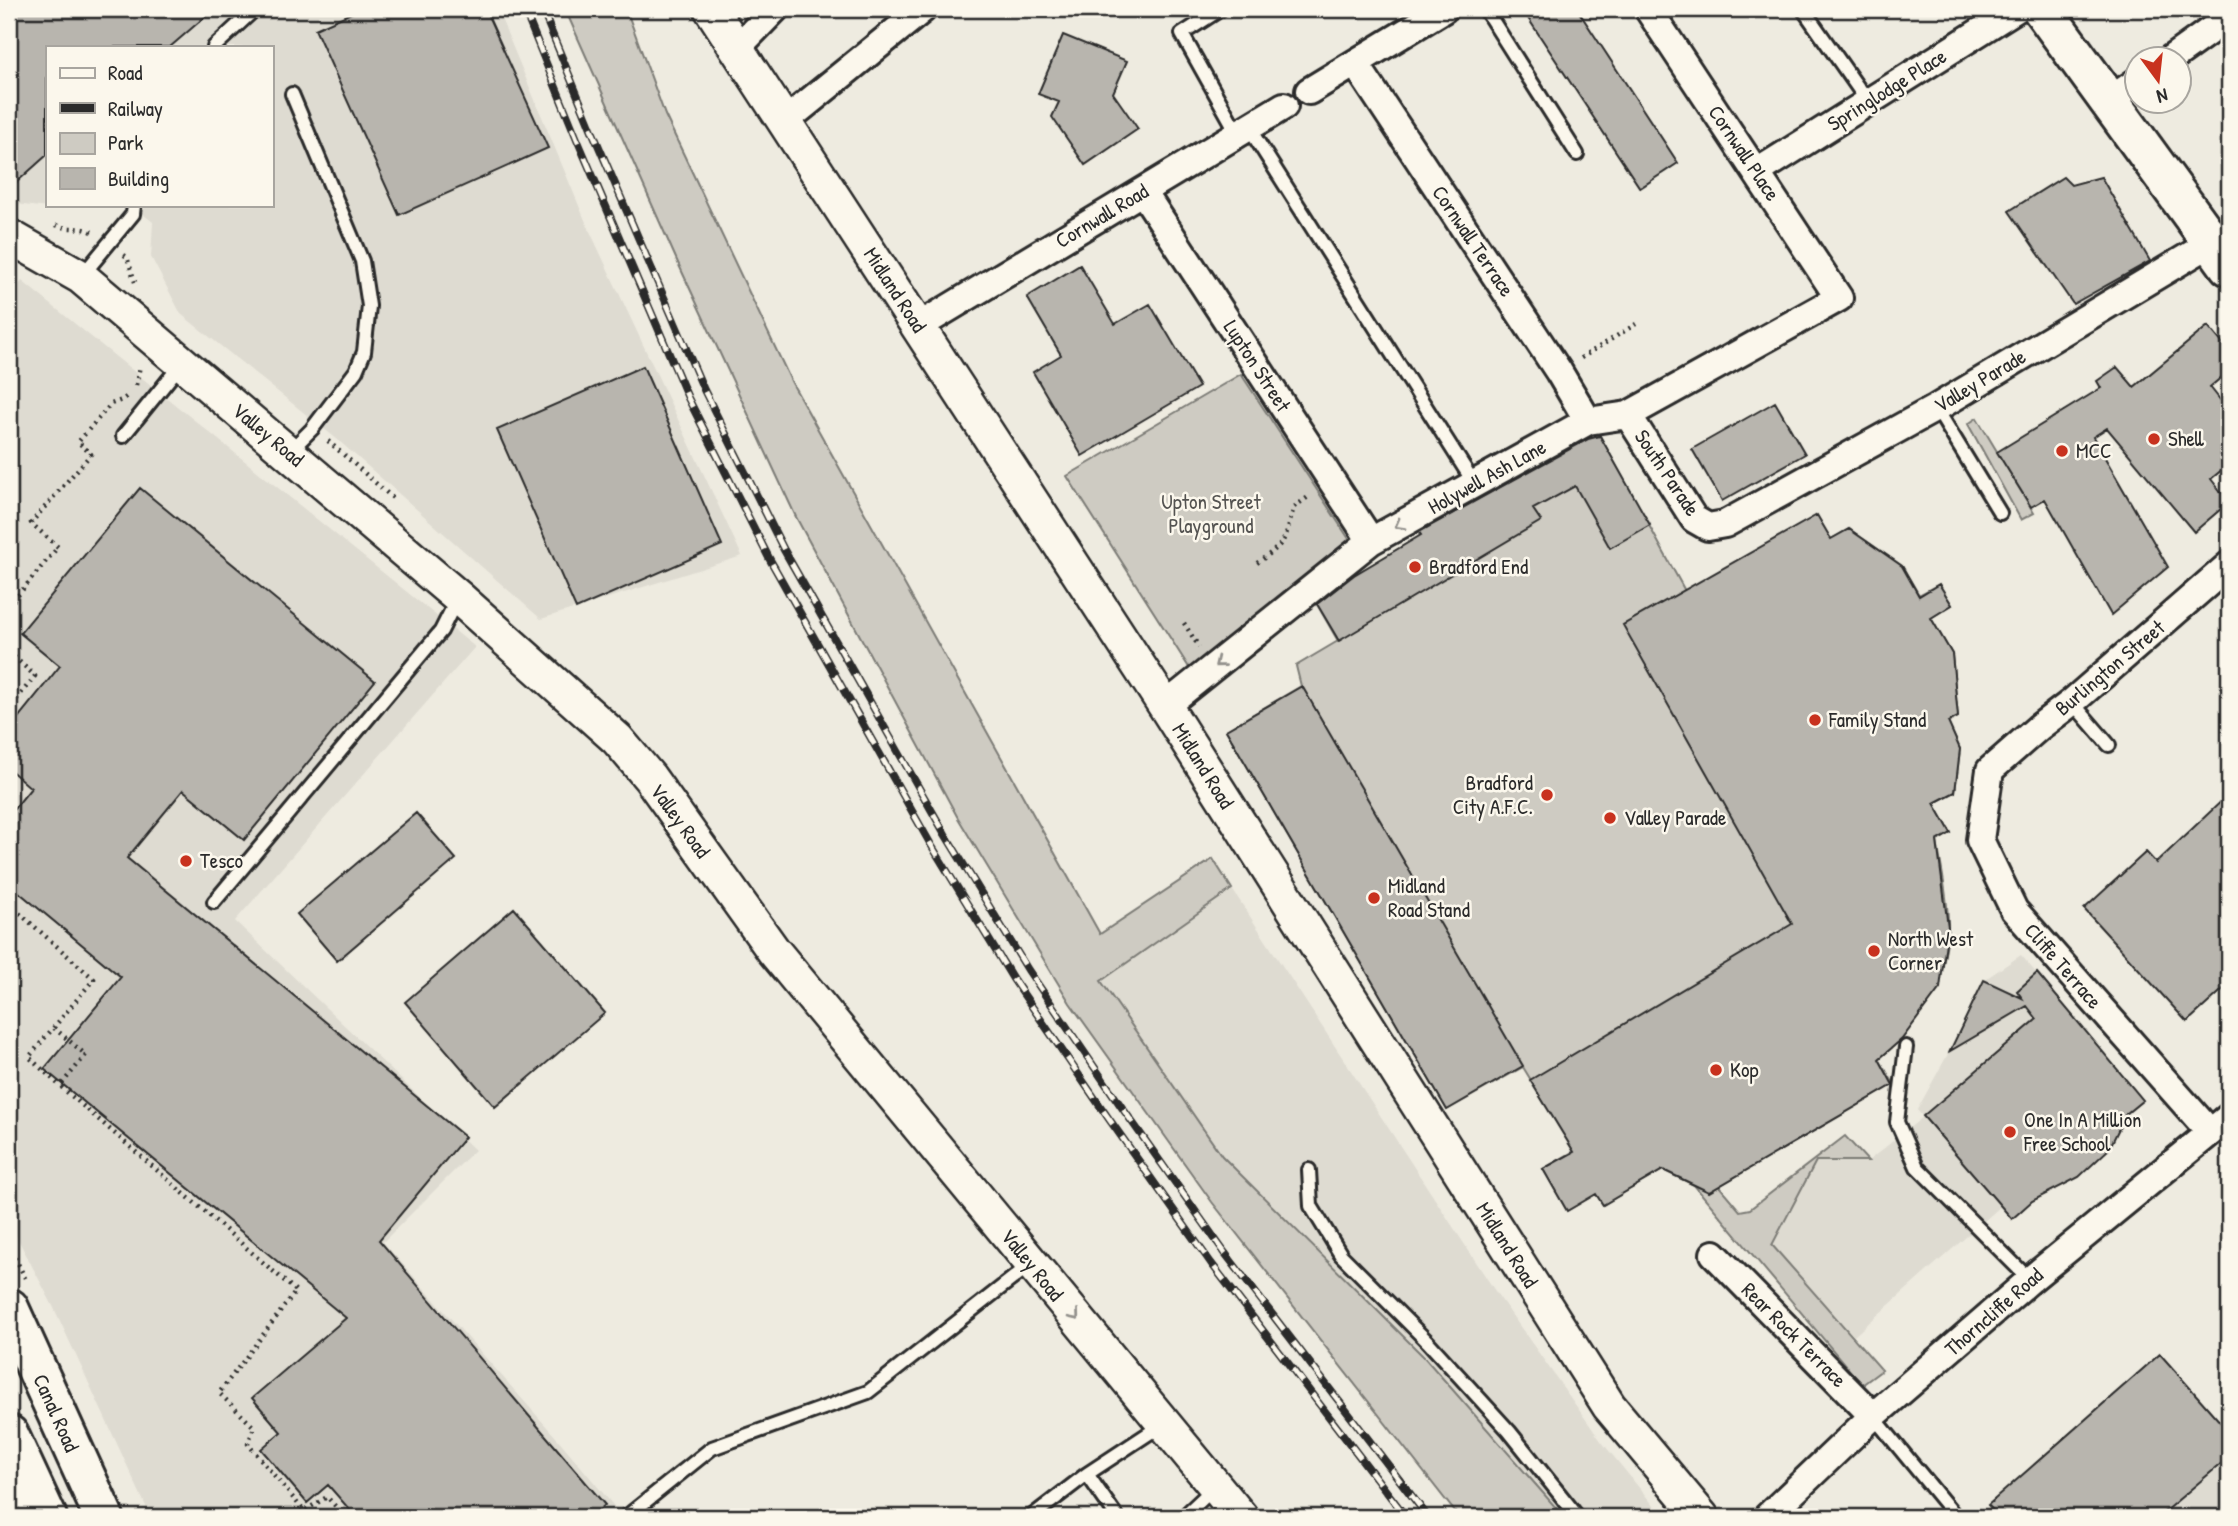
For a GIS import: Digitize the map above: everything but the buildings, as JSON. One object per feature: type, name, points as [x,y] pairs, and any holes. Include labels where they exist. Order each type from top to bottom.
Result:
[{"type":"main road","points":[[2042,9],[2122,90]]},
{"type":"main road","points":[[2138,116],[2220,254]]},
{"type":"main road","name":"Canal Road","points":[[9,1308],[104,1513]]},
{"type":"main road","points":[[13,1456],[31,1508]]},
{"type":"street","name":"Midland Road","points":[[711,9],[1165,706],[1609,1406],[1702,1517]]},
{"type":"street","points":[[736,49],[775,9]]},
{"type":"street","points":[[784,122],[923,9]]},
{"type":"street","points":[[1309,91],[1444,9]]},
{"type":"street","name":"Cornwall Place","points":[[1648,9],[1839,298]]},
{"type":"street","name":"Springlodge Place","points":[[1757,172],[2016,9]]},
{"type":"street","points":[[2189,46],[2229,17]]},
{"type":"street","name":"Cornwall Terrace","points":[[1355,63],[1559,372],[1587,421]]},
{"type":"street","name":"Cornwall Road","points":[[919,326],[1284,106]]},
{"type":"street","name":"Lupton Street","points":[[1143,192],[1371,541]]},
{"type":"street","name":"Valley Road","points":[[9,236],[81,277],[458,597],[617,739],[649,778],[774,950],[1241,1517]]},
{"type":"street","name":"Valley Parade","points":[[1708,527],[1725,524],[2220,254]]},
{"type":"street","name":"Holywell Ash Lane","points":[[1165,706],[1371,541],[1587,421],[1628,415],[1839,298]]},
{"type":"street","name":"South Parade","points":[[1628,415],[1694,519],[1708,527]]},
{"type":"street","name":"Burlington Street","points":[[1990,770],[2229,565]]},
{"type":"street","name":"Cliffe Terrace","points":[[1990,770],[1980,840],[2014,910],[2223,1124]]},
{"type":"street","name":"Thorncliffe Road","points":[[1767,1517],[1873,1416],[2030,1280],[2223,1124]]},
{"type":"street","name":"Rear Rock Terrace","points":[[1714,1254],[1873,1416]]},
{"type":"lane","points":[[215,46],[256,9]]},
{"type":"lane","points":[[1221,9],[1182,34],[1475,483]]},
{"type":"lane","points":[[1485,9],[1577,154]]},
{"type":"lane","points":[[1803,9],[1868,102]]},
{"type":"lane","points":[[289,453],[312,429],[356,371],[363,352],[369,306],[362,261],[292,94]]},
{"type":"lane","points":[[81,277],[133,214],[134,206]]},
{"type":"lane","points":[[123,436],[183,362]]},
{"type":"lane","points":[[1936,408],[2000,513]]},
{"type":"lane","points":[[214,902],[441,631],[458,597]]},
{"type":"lane","points":[[2072,702],[2109,745]]},
{"type":"lane","points":[[1906,1047],[1897,1122],[1917,1167],[2030,1280]]},
{"type":"lane","points":[[1309,1170],[1311,1206],[1341,1255],[1428,1342],[1509,1431],[1578,1517]]},
{"type":"lane","points":[[626,1517],[712,1448],[869,1392],[1031,1264]]},
{"type":"lane","points":[[1873,1416],[1956,1517]]},
{"type":"lane","points":[[1031,1517],[1087,1474],[1163,1423]]},
{"type":"lane","points":[[1087,1474],[1117,1517]]},
{"type":"lane","points":[[1183,1517],[1217,1485]]},
{"type":"path","points":[[1559,372],[1636,324]]},
{"type":"path","points":[[9,606],[58,547],[31,523],[91,454],[78,442],[111,404],[122,400],[137,385],[141,360]]},
{"type":"path","points":[[1257,562],[1280,547],[1285,540],[1294,507],[1334,483]]},
{"type":"path","points":[[9,652],[35,676],[9,709]]},
{"type":"path","points":[[9,905],[94,979],[29,1057],[296,1291],[219,1393],[254,1427],[248,1444],[304,1511],[327,1497],[345,1517]]},
{"type":"path","points":[[54,1028],[86,1055],[60,1086]]},
{"type":"shaded area","points":[[9,9],[497,9],[587,225],[742,556],[541,619],[338,440],[181,314],[151,257],[153,222],[132,206],[273,206],[273,46],[46,46],[46,206],[56,206],[47,208],[9,203]]},
{"type":"shaded area","points":[[22,281],[475,647],[235,921],[475,1150],[383,1242],[623,1517],[151,1517],[54,1308],[9,1222],[9,297]]},
{"type":"shaded area","points":[[1232,889],[1497,1294],[1601,1441],[1663,1517],[1564,1517],[1424,1357],[1222,1156],[1101,981]]},
{"type":"shaded area","name":"One In A Million Free School","points":[[2021,955],[2143,1100],[2126,1114],[2109,1149],[2079,1177],[2032,1201],[2012,1219],[2001,1206],[1854,1336],[1771,1245],[1816,1161],[1868,1161],[1923,1117],[1917,1110],[1954,1043],[1984,980]]},
{"type":"shaded area","points":[[2229,1459],[2229,1517],[2158,1517]]},
{"type":"green space","points":[[565,9],[626,9],[665,115],[792,383],[1100,934],[1213,859],[1232,889],[1101,981],[1222,1156],[1424,1357],[1564,1517],[1459,1517],[1212,1202],[1070,1003],[958,818],[796,517],[678,263]]},
{"type":"green space","name":"Upton Street Playground","points":[[1241,374],[1353,545],[1190,669],[1067,476]]},
{"type":"green space","points":[[1977,418],[2034,513],[2021,520],[1968,424]]},
{"type":"green space","name":"Valley Parade","points":[[1600,436],[1685,591],[1831,539],[1849,529],[1902,566],[1919,595],[1939,584],[1952,605],[1931,618],[1952,654],[1958,717],[1948,723],[1960,749],[1955,792],[1934,803],[1951,833],[1937,841],[1948,928],[1946,948],[1936,984],[1918,1017],[1879,1059],[1894,1084],[1719,1186],[1740,1211],[1750,1209],[1845,1136],[1868,1161],[1816,1161],[1772,1245],[1882,1370],[1862,1385],[1694,1185],[1663,1170],[1603,1205],[1596,1194],[1567,1211],[1543,1169],[1574,1151],[1523,1067],[1447,1110],[1226,730],[1301,686],[1296,666],[1338,641],[1314,599],[1420,536],[1416,528],[1483,489],[1488,496],[1494,492],[1489,484],[1507,473],[1512,482],[1532,471],[1529,465],[1567,443]]},
{"type":"railway","points":[[524,9],[688,398],[769,558],[930,843],[1013,979],[1109,1119],[1211,1263],[1406,1517]]},
{"type":"railway","points":[[542,9],[704,390],[784,550],[945,834],[1028,970],[1123,1109],[1225,1253],[1428,1517]]},
{"type":"place","name":"Shell","points":[[2154,439]]},
{"type":"place","name":"MCC","points":[[2062,451]]},
{"type":"place","name":"Bradford End","points":[[1415,567]]},
{"type":"place","name":"Family Stand","points":[[1815,720]]},
{"type":"place","name":"Bradford City A.F.C.","points":[[1547,795]]},
{"type":"place","name":"Valley Parade","points":[[1610,818]]},
{"type":"place","name":"Tesco","points":[[186,861]]},
{"type":"place","name":"Midland Road Stand","points":[[1374,898]]},
{"type":"place","name":"North West Corner","points":[[1874,951]]},
{"type":"place","name":"Kop","points":[[1716,1070]]},
{"type":"place","name":"One In A Million Free School","points":[[2010,1132]]}]
